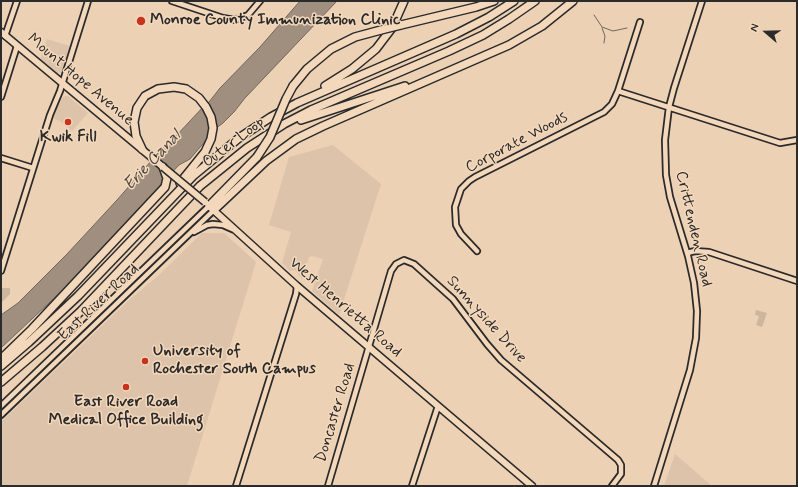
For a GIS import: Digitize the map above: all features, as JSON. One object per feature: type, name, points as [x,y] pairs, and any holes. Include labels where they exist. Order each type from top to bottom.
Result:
[{"type":"highway","points":[[290,107],[342,76],[372,53],[392,28],[404,1]]},
{"type":"highway","points":[[209,206],[257,156],[268,140],[293,86],[312,65],[331,49],[355,37],[476,7],[494,1]]},
{"type":"highway","name":"Outer Loop","points":[[1,366],[62,311],[187,182],[215,156],[251,130],[290,107],[324,90],[456,34],[489,17],[514,1]]},
{"type":"highway","name":"Outer Loop","points":[[1,382],[75,316],[200,186],[235,157],[278,128],[324,104],[470,41],[503,23],[534,1]]},
{"type":"highway","points":[[209,206],[296,139],[523,38],[548,21],[573,1]]},
{"type":"highway","points":[[278,128],[448,71]]},
{"type":"highway","points":[[135,236],[205,152],[212,136],[211,119],[208,109],[203,102],[189,91],[178,87],[166,87],[155,90],[142,99],[137,108],[134,122],[136,136],[142,149]]},
{"type":"highway","points":[[1,359],[32,329],[165,187],[167,180],[163,167]]},
{"type":"highway","points":[[1,388],[33,360],[75,316]]},
{"type":"main road","name":"Mount Hope Avenue","points":[[3,34],[142,149]]},
{"type":"main road","name":"West Henrietta Road","points":[[142,149],[209,206],[297,286],[532,486]]},
{"type":"street","points":[[3,34],[17,1]]},
{"type":"street","points":[[1,271],[50,115],[62,84],[88,1]]},
{"type":"street","points":[[172,1],[223,18],[235,20],[248,15],[260,1]]},
{"type":"street","name":"Crittenden Road","points":[[654,486],[687,381],[697,328],[694,283],[687,253],[673,209],[666,175],[665,140],[669,107],[702,1]]},
{"type":"street","name":"Corporate Woods","points":[[477,251],[458,229],[455,219],[456,201],[461,190],[475,177],[600,114],[612,104],[640,22]]},
{"type":"street","points":[[1,97],[17,46]]},
{"type":"street","points":[[618,90],[780,143],[797,140]]},
{"type":"street","points":[[1,158],[34,168]]},
{"type":"street","name":"East River Road","points":[[1,415],[184,239],[209,206]]},
{"type":"street","name":"East River Road","points":[[1,406],[209,206]]},
{"type":"street","points":[[184,239],[200,228],[213,224],[223,225],[237,232]]},
{"type":"street","points":[[687,253],[695,251],[709,252],[797,281]]},
{"type":"street","name":"Sunnyside Drive","points":[[369,347],[392,268],[401,260],[411,262],[453,299],[501,360],[618,460],[621,465],[621,471],[618,479],[612,486]]},
{"type":"street","points":[[236,486],[296,294],[297,286]]},
{"type":"street","name":"Doncaster Road","points":[[328,486],[369,347]]},
{"type":"street","points":[[412,486],[438,406]]},
{"type":"shaded area","points":[[47,39],[70,46],[60,73],[55,73],[40,60]]},
{"type":"shaded area","points":[[68,96],[88,113],[72,131],[60,121],[52,118],[62,98]]},
{"type":"shaded area","points":[[333,145],[381,184],[339,315],[312,291],[323,259],[312,256],[309,257],[302,279],[295,270],[290,271],[282,263],[291,232],[269,225],[289,157]]},
{"type":"shaded area","name":"University of Rochester South Campus","points":[[202,233],[224,233],[256,262],[187,486],[1,486],[1,422]]},
{"type":"shaded area","points":[[2,288],[10,288],[10,294],[1,303]]},
{"type":"shaded area","points":[[756,310],[767,313],[762,327],[756,325],[759,316],[755,315]]},
{"type":"shaded area","points":[[675,454],[712,486],[664,486]]},
{"type":"water","name":"Erie Canal","points":[[300,1],[337,1],[245,98],[234,112],[211,132],[190,159],[179,165],[65,288],[1,348],[1,315],[18,303],[67,254],[159,152],[209,102],[220,88],[260,47]]},
{"type":"waterway","points":[[594,15],[602,27],[613,31],[627,28]]},
{"type":"waterway","points":[[602,28],[605,36],[604,43]]},
{"type":"place","name":"Monroe County Immunization Clinic","points":[[141,21]]},
{"type":"place","name":"Kwik Fill","points":[[68,122]]},
{"type":"place","name":"University of Rochester South Campus","points":[[145,361]]},
{"type":"place","name":"East River Road Medical Office Building","points":[[126,387]]}]
